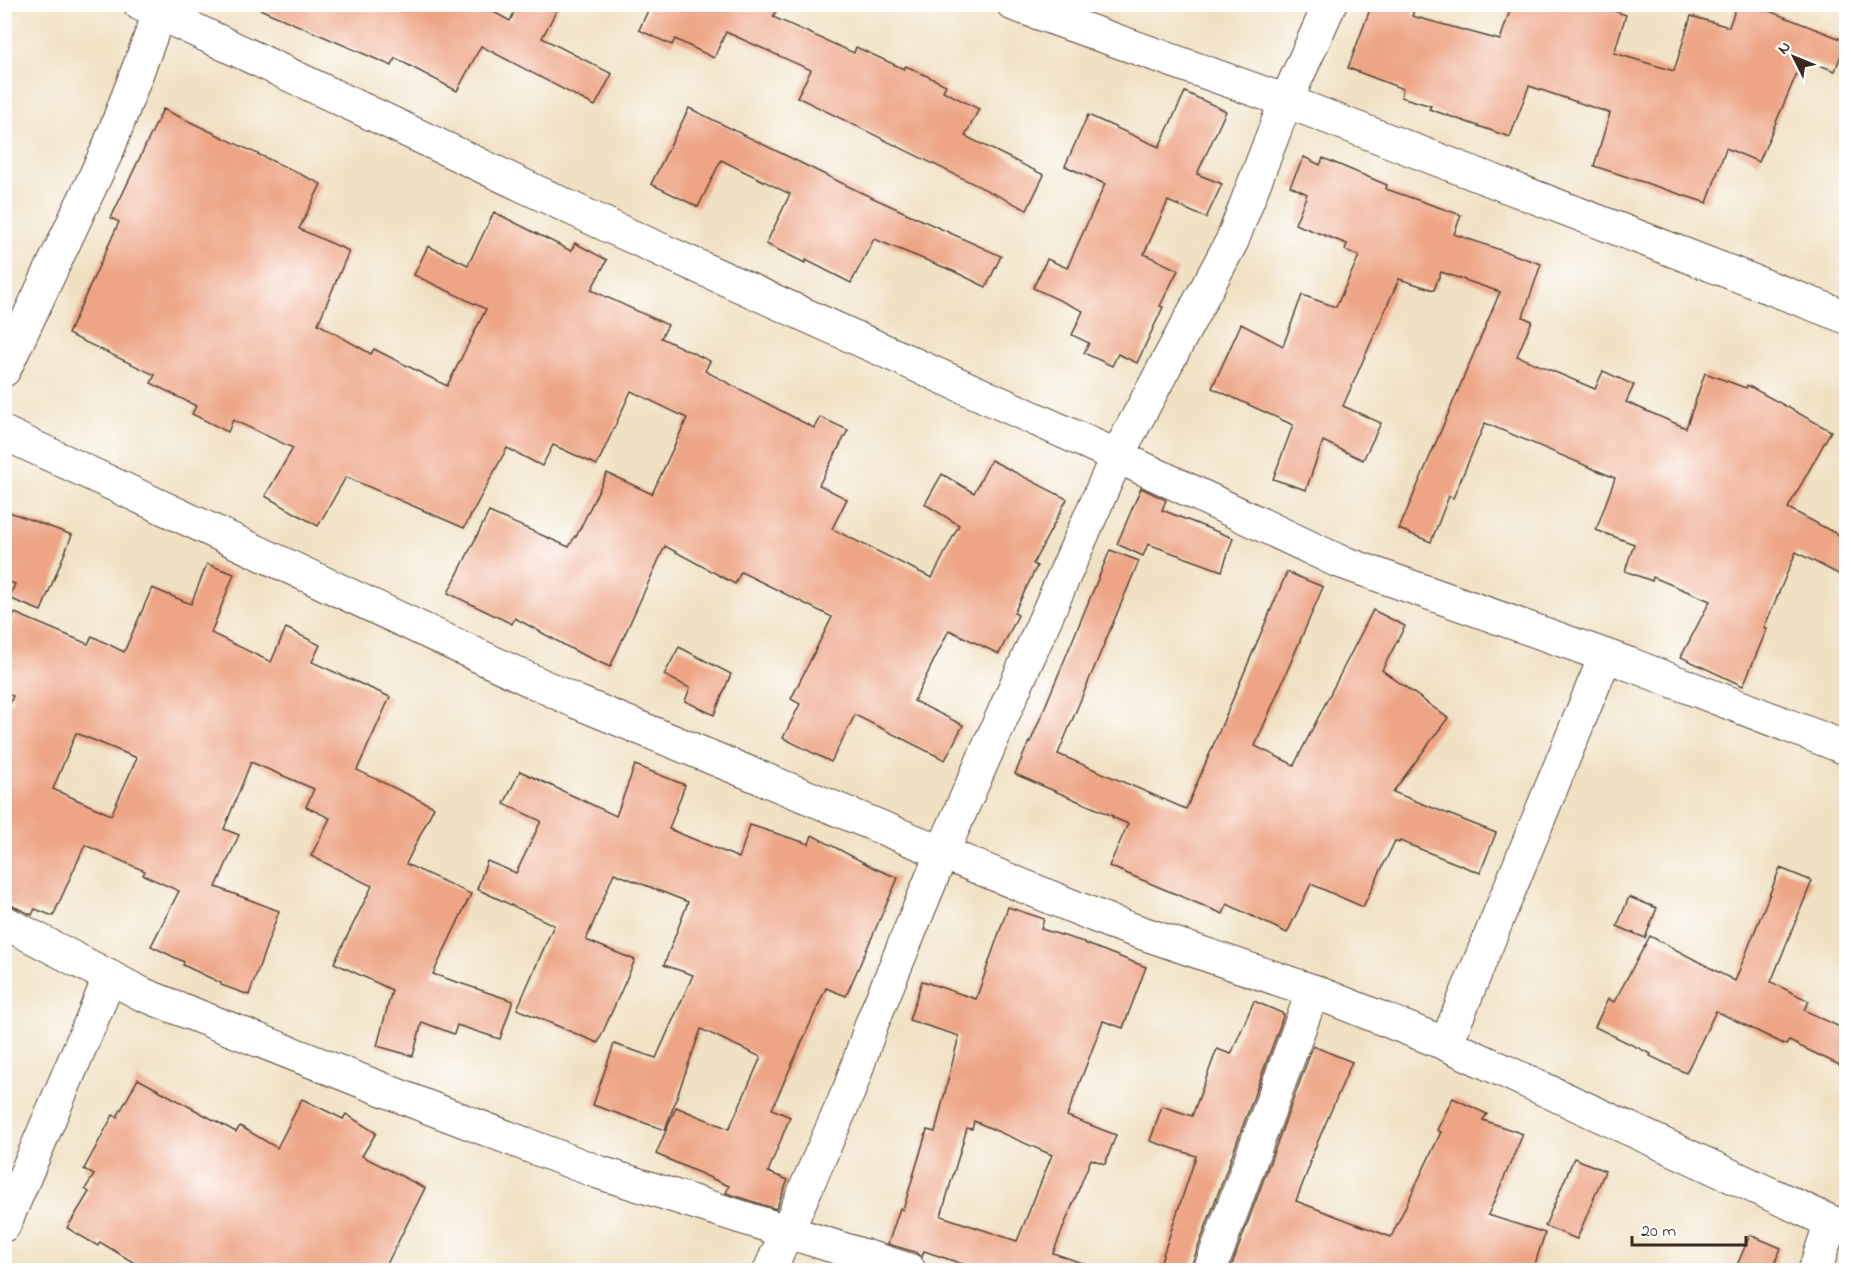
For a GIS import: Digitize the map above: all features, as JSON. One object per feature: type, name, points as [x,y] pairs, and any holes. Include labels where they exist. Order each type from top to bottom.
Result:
[{"type":"street","points":[[1013,4],[1286,102],[1846,317]]},
{"type":"street","points":[[770,1270],[850,1088],[872,1023],[942,853],[1117,456],[1232,241],[1286,102],[1330,4]]},
{"type":"street","points":[[4,369],[108,149],[154,8],[615,230],[1117,456],[1336,560],[1629,664],[1846,748]]},
{"type":"street","points":[[4,433],[577,702],[1113,923],[1313,991],[1446,1044],[1839,1225],[1815,1270]]},
{"type":"street","points":[[1446,1044],[1605,657]]},
{"type":"street","points":[[4,922],[153,998],[587,1168],[909,1270]]},
{"type":"street","points":[[4,1225],[110,977]]},
{"type":"street","points":[[1210,1270],[1313,991]]},
{"type":"building","points":[[248,4],[479,4],[510,21],[518,4],[560,4],[542,38],[612,74],[595,106],[481,46],[457,91],[395,58],[392,66]]},
{"type":"building","points":[[651,4],[780,4],[773,17],[854,53],[856,47],[904,69],[906,66],[946,85],[943,91],[979,109],[965,136],[1044,175],[1027,210],[797,97],[811,70],[726,32],[714,58],[675,39],[672,45],[639,30]]},
{"type":"building","points":[[1372,4],[1416,4],[1412,16],[1500,40],[1512,4],[1593,4],[1626,15],[1614,53],[1674,71],[1691,16],[1729,27],[1737,4],[1751,4],[1846,41],[1835,71],[1803,59],[1759,162],[1726,148],[1707,203],[1594,166],[1610,113],[1529,86],[1510,137],[1429,109],[1431,106],[1401,97],[1403,89],[1348,68]]},
{"type":"building","points":[[1185,92],[1226,111],[1197,174],[1222,184],[1206,218],[1168,201],[1144,254],[1178,270],[1160,306],[1163,307],[1137,363],[1118,354],[1112,366],[1084,353],[1089,343],[1072,335],[1083,311],[1033,288],[1047,259],[1067,268],[1105,184],[1065,166],[1088,115],[1159,147]]},
{"type":"building","points":[[689,108],[860,192],[1001,256],[986,287],[874,239],[851,283],[806,260],[805,263],[766,244],[790,194],[721,160],[698,207],[651,184]]},
{"type":"building","points":[[163,109],[321,184],[299,229],[349,251],[318,324],[371,354],[374,349],[447,386],[486,309],[414,275],[428,246],[468,265],[494,212],[571,251],[575,243],[607,260],[591,290],[668,325],[661,338],[710,361],[705,371],[814,428],[820,417],[848,430],[819,485],[847,499],[832,529],[932,578],[959,525],[925,504],[942,474],[974,493],[991,460],[1067,499],[1033,564],[1037,566],[1014,613],[1018,615],[999,654],[949,630],[914,701],[963,725],[945,760],[855,715],[831,762],[783,738],[800,704],[791,699],[832,617],[741,572],[735,584],[665,546],[610,667],[515,618],[512,624],[448,593],[489,512],[569,547],[607,473],[652,494],[687,418],[631,391],[597,465],[553,445],[542,466],[507,448],[464,528],[346,477],[318,526],[265,496],[293,448],[233,420],[228,432],[192,414],[196,406],[151,383],[155,375],[68,334],[119,222],[111,218]]},
{"type":"building","points":[[1304,157],[1320,165],[1323,158],[1387,185],[1386,189],[1461,215],[1454,234],[1541,264],[1523,317],[1532,321],[1517,356],[1595,389],[1603,371],[1634,385],[1626,402],[1686,428],[1705,373],[1746,388],[1747,385],[1831,431],[1788,508],[1846,539],[1846,578],[1796,552],[1764,628],[1767,629],[1743,686],[1681,657],[1710,601],[1653,577],[1652,581],[1625,571],[1634,544],[1596,530],[1615,478],[1485,423],[1453,498],[1449,496],[1431,542],[1399,529],[1500,292],[1441,272],[1434,290],[1399,279],[1343,406],[1381,423],[1363,460],[1323,441],[1306,490],[1273,479],[1293,425],[1212,388],[1241,324],[1283,346],[1302,295],[1336,307],[1359,256],[1345,250],[1347,244],[1295,224],[1307,194],[1290,186]]},
{"type":"building","points":[[1141,488],[1166,500],[1162,510],[1233,538],[1222,571],[1148,544],[1143,556],[1117,544]]},
{"type":"building","points":[[4,510],[72,535],[41,611],[9,598],[15,584],[4,580]]},
{"type":"building","points":[[1110,550],[1139,561],[1058,754],[1186,809],[1287,572],[1323,587],[1255,746],[1294,765],[1373,610],[1405,626],[1382,670],[1448,718],[1393,792],[1496,833],[1480,873],[1395,841],[1363,907],[1311,884],[1287,933],[1227,904],[1223,914],[1109,866],[1128,824],[1015,774]]},
{"type":"building","points":[[207,564],[234,574],[211,633],[271,662],[286,628],[320,645],[312,662],[390,697],[357,770],[434,807],[406,864],[471,894],[433,974],[513,1001],[500,1039],[457,1025],[454,1034],[422,1022],[413,1056],[377,1046],[392,990],[334,963],[372,886],[311,856],[330,818],[306,807],[314,789],[251,762],[224,829],[239,835],[216,887],[279,911],[249,995],[221,985],[183,965],[184,962],[151,946],[179,891],[143,875],[145,871],[85,845],[53,916],[35,909],[32,915],[4,902],[4,718],[13,696],[4,693],[4,638],[15,613],[88,644],[92,636],[124,652],[152,588],[191,604]],"holes":[[[76,733],[137,758],[111,815],[53,789]]]},
{"type":"building","points":[[679,647],[731,674],[714,715],[685,701],[690,688],[664,675]]},
{"type":"building","points":[[635,765],[685,785],[669,829],[739,858],[750,825],[809,844],[812,835],[898,878],[846,996],[826,988],[772,1109],[790,1117],[768,1172],[788,1180],[776,1209],[726,1193],[729,1186],[656,1154],[676,1107],[729,1129],[761,1057],[701,1029],[665,1130],[593,1105],[614,1044],[656,1058],[693,975],[664,965],[688,902],[614,873],[586,940],[635,960],[598,1043],[517,1009],[554,925],[477,889],[487,861],[516,873],[541,821],[504,804],[520,771],[616,816]]},
{"type":"building","points":[[1780,868],[1812,881],[1771,982],[1809,1001],[1804,1010],[1846,1030],[1846,1068],[1789,1041],[1786,1045],[1716,1011],[1686,1073],[1595,1027],[1608,999],[1614,1002],[1650,936],[1735,981]]},
{"type":"building","points":[[1629,897],[1657,908],[1645,938],[1617,926]]},
{"type":"building","points":[[1008,907],[1044,919],[1041,929],[1084,942],[1146,967],[1123,1028],[1103,1021],[1067,1116],[1116,1135],[1105,1164],[1091,1159],[1053,1253],[1088,1265],[1087,1270],[980,1270],[924,1251],[922,1257],[915,1252],[888,1244],[900,1208],[903,1210],[927,1130],[935,1132],[959,1036],[909,1020],[922,981],[976,999]],"holes":[[[974,1121],[1052,1155],[1017,1241],[941,1216],[967,1128],[972,1129]]]},
{"type":"building","points":[[1254,1001],[1284,1014],[1278,1031],[1192,1264],[1192,1270],[1158,1270],[1196,1156],[1150,1141],[1162,1106],[1192,1116],[1217,1049],[1231,1054]]},
{"type":"building","points":[[1313,1046],[1352,1062],[1309,1162],[1311,1162],[1296,1201],[1391,1237],[1441,1132],[1437,1130],[1453,1098],[1487,1114],[1483,1120],[1523,1134],[1488,1215],[1545,1233],[1533,1270],[1230,1270]]},
{"type":"building","points":[[138,1079],[236,1132],[240,1126],[277,1148],[302,1099],[343,1119],[346,1114],[376,1133],[362,1156],[425,1188],[384,1270],[146,1270],[100,1242],[98,1246],[67,1228],[89,1192],[85,1189],[94,1175],[84,1169],[113,1115],[117,1117]]},
{"type":"building","points":[[1574,1158],[1605,1171],[1577,1239],[1545,1226]]},
{"type":"building","points":[[1750,1235],[1781,1248],[1772,1270],[1735,1270]]}]
